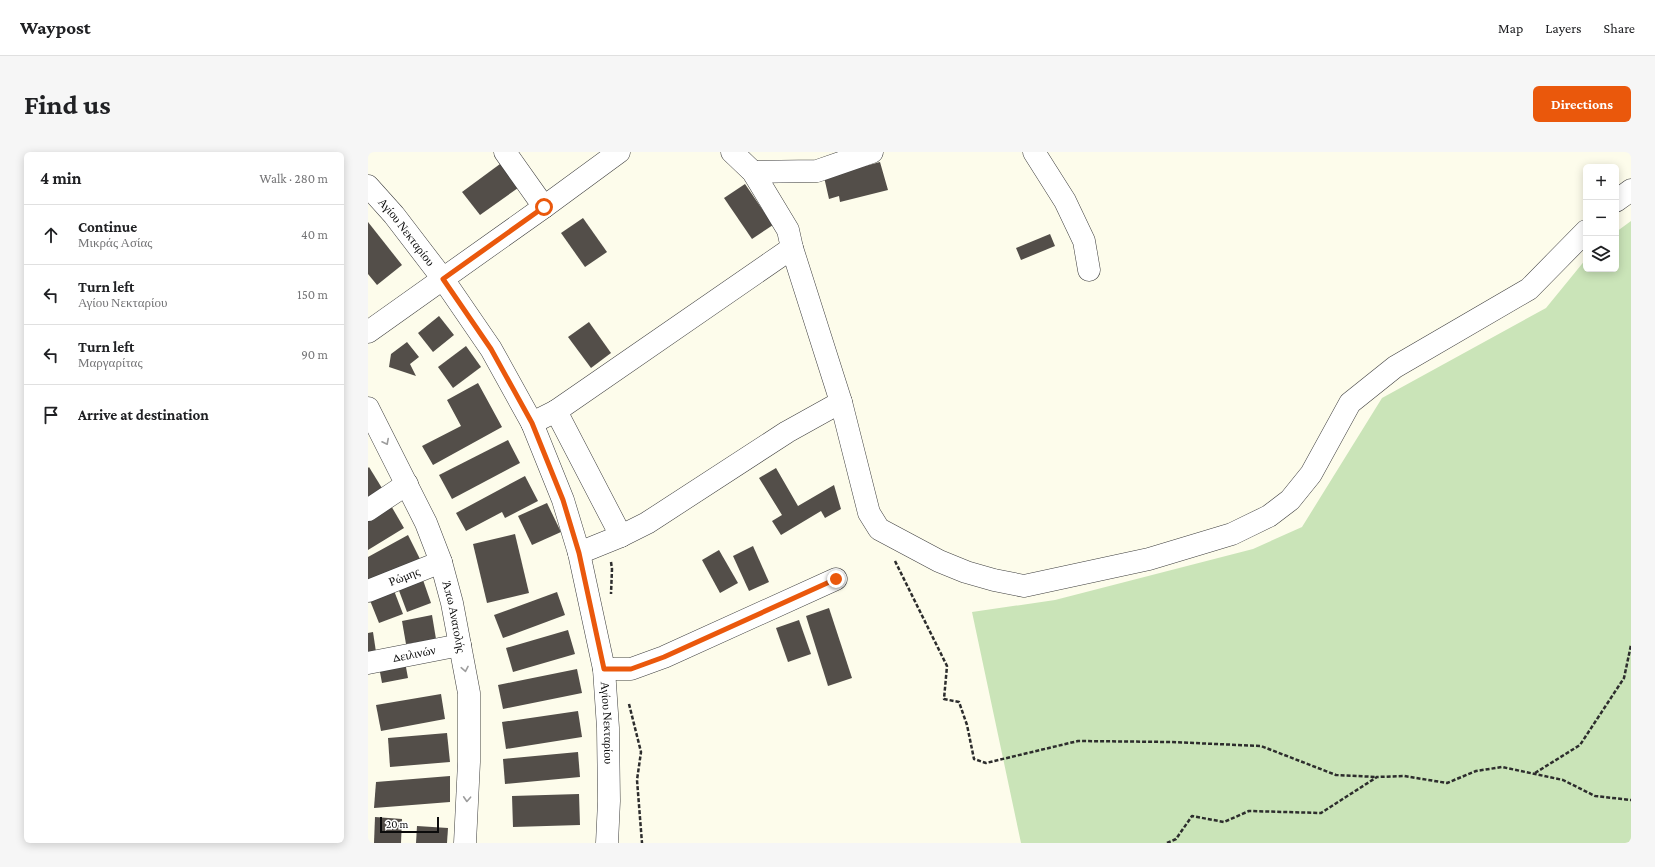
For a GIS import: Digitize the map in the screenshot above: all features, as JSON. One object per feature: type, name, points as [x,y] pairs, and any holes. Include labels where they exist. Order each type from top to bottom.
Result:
[{"type":"street","points":[[505,152],[544,207]]},
{"type":"street","points":[[368,332],[619,152]]},
{"type":"street","points":[[732,152],[753,172],[788,230],[792,248],[841,402],[869,513],[879,529],[939,561],[966,572],[1024,586],[1149,558],[1232,534],[1269,516],[1290,500],[1311,474],[1350,403],[1395,367],[1528,289],[1583,234]]},
{"type":"street","points":[[753,172],[817,171],[872,152]]},
{"type":"street","points":[[1034,152],[1065,202],[1084,242],[1089,270]]},
{"type":"street","name":"Αγίου Νεκταρίου","points":[[368,186],[394,215],[443,279],[491,349],[532,423],[563,500],[579,553],[604,669],[608,728],[610,801],[607,843]]},
{"type":"street","points":[[1617,200],[1631,190]]},
{"type":"street","points":[[532,423],[556,411],[792,248]]},
{"type":"street","points":[[579,553],[621,536],[682,502],[787,432],[841,402]]},
{"type":"street","name":"Άπω Ανατολής","points":[[368,408],[426,523],[441,562],[452,603],[469,693],[469,762],[465,843]]},
{"type":"street","points":[[556,411],[621,536]]},
{"type":"street","points":[[368,510],[407,484]]},
{"type":"street","name":"Ρώμης","points":[[368,591],[441,562]]},
{"type":"street","points":[[604,669],[631,669],[664,657],[836,579]]},
{"type":"street","name":"Δειλινών","points":[[368,663],[460,644]]},
{"type":"path","points":[[892,556],[947,666],[944,699],[959,702],[967,725],[974,759],[986,763],[1078,741],[1171,742],[1261,746],[1336,775],[1377,777],[1404,776],[1447,783],[1476,771],[1502,767],[1563,780],[1596,796],[1631,800]]},
{"type":"path","points":[[1535,773],[1580,745],[1624,678],[1631,645]]},
{"type":"path","points":[[1167,843],[1176,839],[1192,816],[1224,822],[1249,811],[1321,813],[1377,777]]},
{"type":"green space","points":[[1631,221],[1631,843],[1021,843],[972,612],[1055,600],[1253,549],[1302,527],[1382,398],[1546,308],[1583,263],[1583,272],[1619,272],[1619,230]]},
{"type":"building","points":[[880,162],[888,190],[840,202],[839,196],[829,199],[824,177]]},
{"type":"building","points":[[500,164],[518,188],[480,215],[462,192]]},
{"type":"building","points":[[745,184],[773,225],[752,239],[724,198]]},
{"type":"building","points":[[583,218],[607,252],[585,267],[561,233]]},
{"type":"building","points":[[368,222],[402,265],[377,285],[368,274]]},
{"type":"building","points":[[1050,234],[1055,246],[1021,260],[1016,248]]},
{"type":"building","points":[[439,316],[454,335],[433,352],[418,333]]},
{"type":"building","points":[[589,322],[611,353],[591,368],[568,337]]},
{"type":"building","points":[[407,342],[419,357],[410,364],[416,376],[389,367],[391,354]]},
{"type":"building","points":[[466,346],[481,367],[453,388],[438,367]]},
{"type":"building","points":[[478,383],[502,427],[433,465],[422,446],[461,426],[447,400]]},
{"type":"building","points":[[508,440],[520,463],[452,499],[439,475]]},
{"type":"building","points":[[369,467],[385,493],[368,502],[368,468]]},
{"type":"building","points":[[776,468],[798,506],[834,485],[841,509],[825,518],[821,511],[781,535],[772,521],[782,515],[759,478]]},
{"type":"building","points":[[525,476],[538,501],[505,518],[502,512],[466,531],[456,513]]},
{"type":"building","points":[[547,503],[561,532],[532,545],[518,516]]},
{"type":"building","points":[[390,504],[404,528],[368,550],[368,518]]},
{"type":"building","points":[[515,534],[529,593],[487,603],[473,544]]},
{"type":"building","points":[[408,535],[421,561],[368,583],[368,557]]},
{"type":"building","points":[[753,546],[769,582],[749,591],[733,556]]},
{"type":"building","points":[[719,550],[738,583],[720,593],[702,560]]},
{"type":"building","points":[[423,580],[431,603],[407,612],[398,588]]},
{"type":"building","points":[[393,588],[403,614],[379,623],[369,598]]},
{"type":"building","points":[[557,592],[565,615],[503,638],[494,615]]},
{"type":"building","points":[[829,608],[852,678],[828,686],[806,616]]},
{"type":"building","points":[[432,615],[436,639],[406,644],[402,621]]},
{"type":"building","points":[[799,620],[811,654],[788,662],[776,628]]},
{"type":"building","points":[[568,630],[575,654],[513,672],[506,648]]},
{"type":"building","points":[[373,632],[376,652],[368,653],[368,633]]},
{"type":"building","points":[[405,662],[408,678],[382,683],[379,667]]},
{"type":"building","points":[[577,669],[582,693],[503,709],[498,685]]},
{"type":"building","points":[[441,694],[445,719],[381,731],[376,705]]},
{"type":"building","points":[[578,711],[582,737],[506,749],[502,722]]},
{"type":"building","points":[[447,733],[450,762],[390,767],[388,738]]},
{"type":"building","points":[[578,752],[580,777],[505,784],[503,759]]},
{"type":"building","points":[[450,776],[450,802],[374,808],[376,782]]},
{"type":"building","points":[[579,794],[580,825],[513,827],[512,796]]},
{"type":"building","points":[[375,817],[402,819],[401,843],[374,843]]},
{"type":"building","points":[[417,826],[448,828],[447,843],[416,843]]},
{"type":"route","points":[[544,207],[443,279],[491,349],[532,423],[563,500],[579,553],[604,669],[631,669],[664,657],[836,579]]}]
